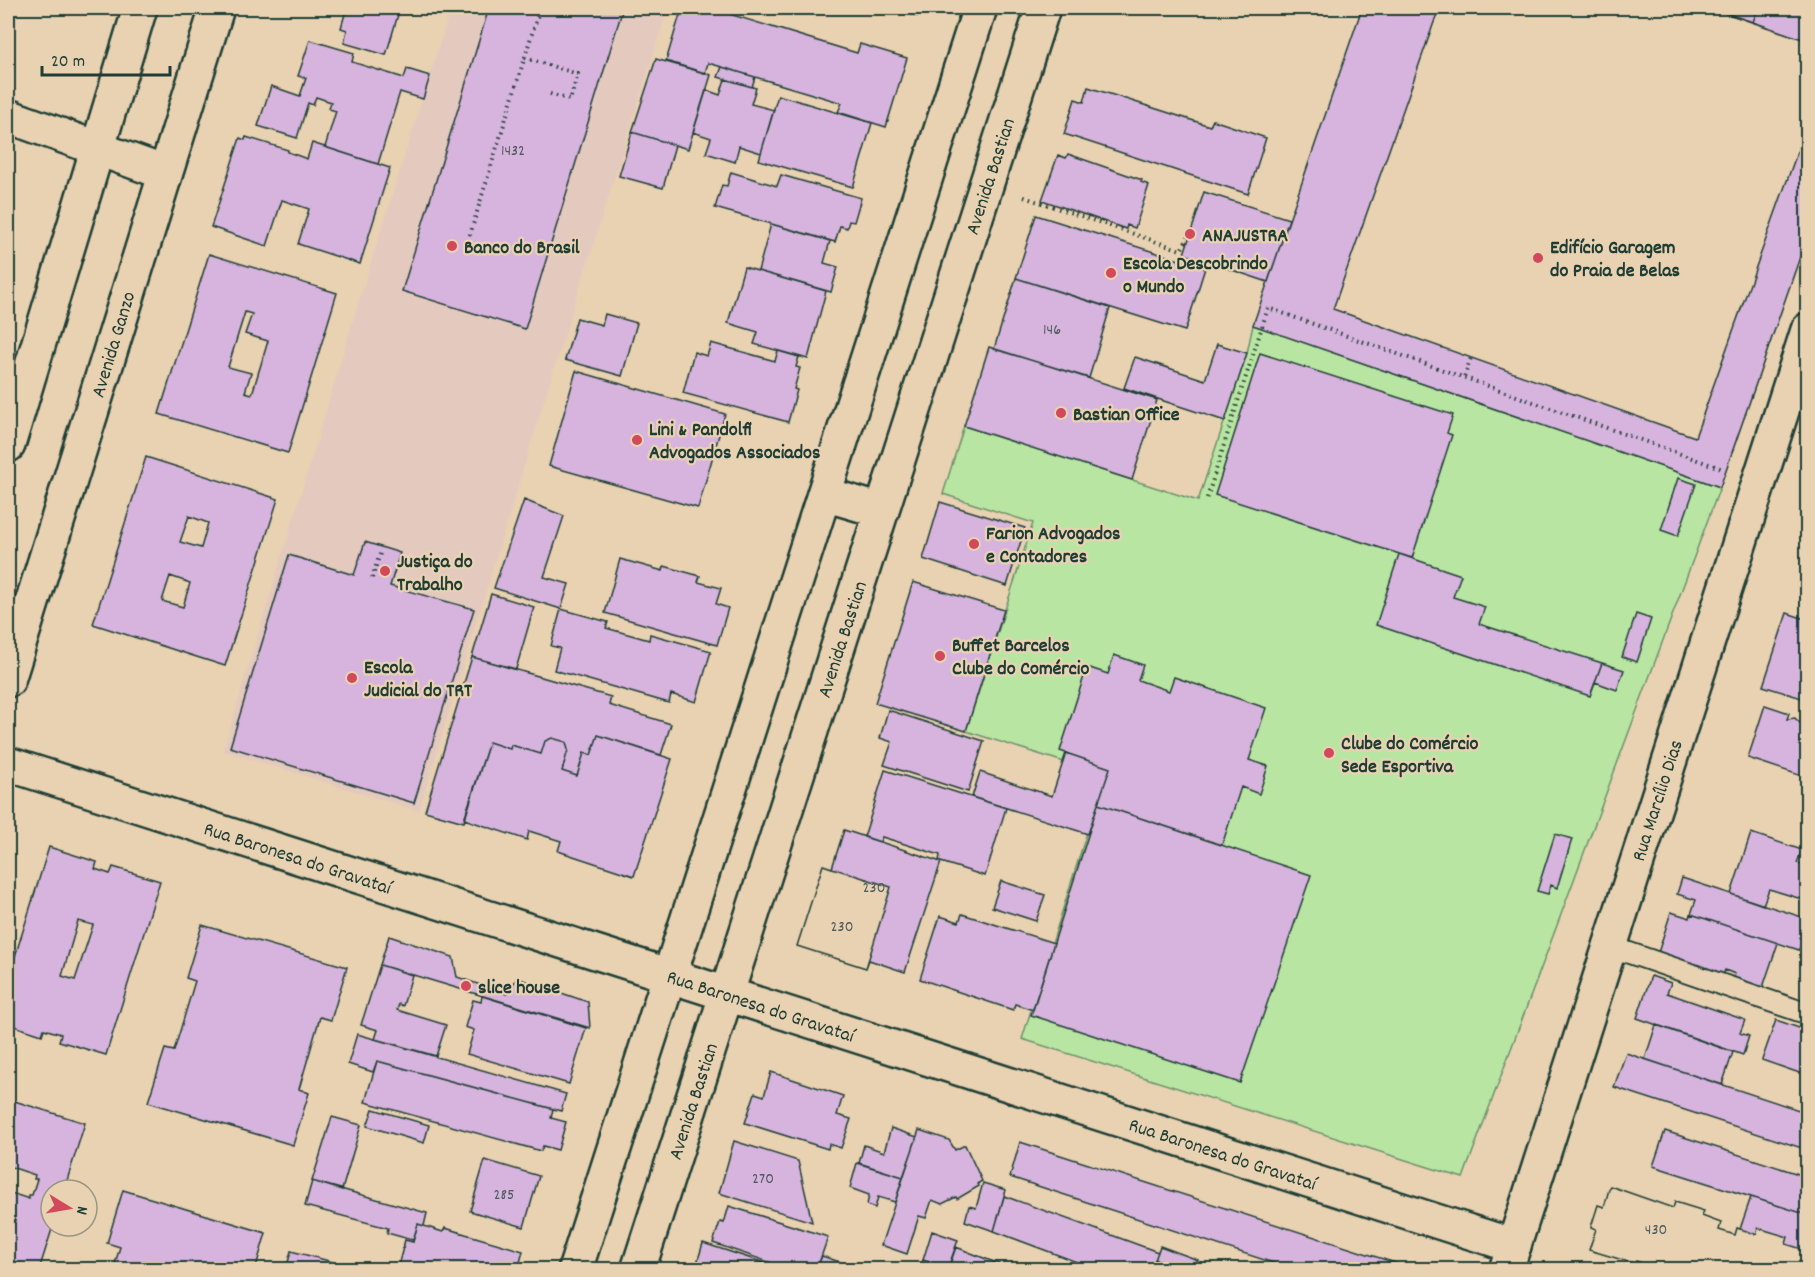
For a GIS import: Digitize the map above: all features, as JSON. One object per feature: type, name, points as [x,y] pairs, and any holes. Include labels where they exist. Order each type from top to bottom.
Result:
[{"type":"street","points":[[8,445],[140,8]]},
{"type":"street","name":"Avenida Ganzo","points":[[8,680],[217,8]]},
{"type":"street","points":[[575,1269],[980,8]]},
{"type":"street","name":"Avenida Bastian","points":[[638,1269],[1043,8]]},
{"type":"street","points":[[8,116],[165,173]]},
{"type":"street","name":"Rua Marcílio Dias","points":[[1510,1258],[1758,481],[1807,335]]},
{"type":"street","points":[[824,494],[882,511]]},
{"type":"street","name":"Rua Baronesa do Gravataí","points":[[8,764],[726,994],[1510,1258]]},
{"type":"lane","points":[[1610,946],[1808,1014]]},
{"type":"path","points":[[468,241],[540,8]]},
{"type":"path","points":[[525,58],[578,74],[570,100],[547,93]]},
{"type":"path","points":[[986,184],[1181,250],[1190,234]]},
{"type":"path","points":[[1207,498],[1268,308],[1758,481]]},
{"type":"path","points":[[1464,377],[1471,358]]},
{"type":"path","points":[[372,578],[381,551]]},
{"type":"shaded area","name":"Justiça do Trabalho","points":[[451,8],[668,8],[547,391],[419,811],[223,751],[358,304]]},
{"type":"green space","name":"Clube do Comércio Sede Esportiva","points":[[1253,325],[1720,487],[1463,1178],[1022,1039],[1105,775],[966,731],[1033,523],[943,494],[964,426],[1198,501],[1247,353]]},
{"type":"building","points":[[339,8],[400,8],[386,55],[344,43],[347,30],[341,28],[346,10]]},
{"type":"building","points":[[489,8],[623,8],[525,329],[402,291]]},
{"type":"building","points":[[682,8],[727,8],[726,13],[857,53],[860,44],[907,58],[886,127],[838,112],[842,103],[708,63],[705,73],[666,61]]},
{"type":"building","points":[[888,8],[920,8],[917,16]]},
{"type":"building","name":"Edifício Garagem do Praia de Belas","points":[[1362,8],[1710,8],[1808,41],[1808,234],[1720,487],[1253,325]]},
{"type":"building","name":"Edifício Garagem do Praia de Belas","points":[[1439,8],[1710,8],[1808,41],[1808,122],[1695,437],[1333,309]]},
{"type":"building","points":[[1710,8],[1758,8],[1753,22]]},
{"type":"building","points":[[1758,8],[1808,8],[1808,41],[1753,22]]},
{"type":"building","points":[[310,40],[354,53],[352,62],[404,78],[407,69],[430,76],[423,99],[400,92],[378,164],[325,147],[336,111],[329,109],[331,102],[316,97],[313,105],[308,103],[297,138],[258,126],[271,86],[300,96],[306,78],[298,76]]},
{"type":"building","points":[[656,59],[711,75],[688,149],[632,132]]},
{"type":"building","points":[[722,67],[755,77],[752,87],[718,77]]},
{"type":"building","points":[[725,79],[756,88],[751,104],[774,110],[761,153],[739,146],[735,162],[706,153],[711,138],[693,132],[706,90],[720,95]]},
{"type":"building","points":[[1088,87],[1210,126],[1213,120],[1266,138],[1248,194],[1064,134],[1075,99],[1084,102]]},
{"type":"building","points":[[778,95],[872,123],[853,187],[759,160]]},
{"type":"building","points":[[632,132],[675,145],[663,188],[619,176]]},
{"type":"building","points":[[246,137],[288,150],[288,152],[307,159],[312,143],[390,168],[360,264],[298,244],[309,209],[282,200],[267,246],[211,227],[240,138],[245,140]]},
{"type":"building","points":[[1068,154],[1142,180],[1141,182],[1149,185],[1135,228],[1127,225],[1126,229],[1042,200],[1058,155],[1066,158]]},
{"type":"building","points":[[731,172],[777,186],[781,175],[861,198],[854,222],[849,221],[847,228],[840,226],[835,242],[715,208],[722,185],[727,186]]},
{"type":"building","points":[[1204,192],[1289,219],[1268,282],[1184,254]]},
{"type":"building","name":"Escola Descobrindo o Mundo","points":[[1036,215],[1205,268],[1185,331],[1016,278]]},
{"type":"building","points":[[771,224],[830,241],[824,263],[838,267],[831,292],[758,271]]},
{"type":"building","points":[[209,254],[337,293],[288,453],[159,414]],"holes":[[[245,312],[252,314],[245,334],[268,341],[252,394],[245,392],[251,373],[228,367]]]},
{"type":"building","points":[[744,267],[826,291],[808,359],[754,344],[758,332],[728,323]]},
{"type":"building","points":[[1016,278],[1110,308],[1089,378],[994,349]]},
{"type":"building","points":[[605,314],[637,323],[622,376],[565,360],[577,318],[602,325]]},
{"type":"building","points":[[711,343],[775,361],[778,351],[799,357],[796,367],[800,368],[794,389],[797,390],[788,422],[683,393],[694,352],[707,356]]},
{"type":"building","points":[[1217,344],[1247,353],[1225,421],[1124,388],[1135,357],[1205,380]]},
{"type":"building","name":"Bastian Office","points":[[989,347],[1157,400],[1132,480],[964,426]]},
{"type":"building","points":[[1260,353],[1453,415],[1447,433],[1452,435],[1412,558],[1215,495]]},
{"type":"building","name":"Lini & Pandolfi Advogados Associados","points":[[576,371],[725,414],[698,508],[549,466]]},
{"type":"building","points":[[146,457],[278,499],[225,666],[93,624]],"holes":[[[189,516],[208,523],[201,548],[180,542]],[[170,576],[190,583],[183,607],[162,601]]]},
{"type":"building","points":[[1678,478],[1696,484],[1678,536],[1661,530]]},
{"type":"building","points":[[524,500],[564,516],[544,577],[569,584],[561,609],[494,588]]},
{"type":"building","name":"Farion Advogados e Contadores","points":[[940,502],[1025,528],[1007,586],[923,559]]},
{"type":"building","name":"Escola Judicial do TRT","points":[[365,542],[400,553],[390,586],[474,609],[414,803],[230,747],[289,555],[354,575]]},
{"type":"building","points":[[1399,554],[1461,575],[1453,597],[1485,607],[1479,624],[1602,663],[1590,696],[1376,625]]},
{"type":"building","points":[[620,559],[663,571],[664,566],[700,576],[698,582],[721,588],[716,604],[728,608],[717,645],[605,613]]},
{"type":"building","name":"Buffet Barcelos Clube do Comércio","points":[[913,582],[1004,610],[966,731],[875,703]]},
{"type":"building","points":[[491,594],[534,607],[516,669],[472,657]]},
{"type":"building","points":[[561,609],[608,622],[606,628],[649,640],[650,634],[711,651],[696,702],[671,694],[669,703],[554,670],[560,648],[551,646]]},
{"type":"building","points":[[1787,613],[1808,620],[1808,700],[1763,686]]},
{"type":"building","points":[[1636,614],[1651,619],[1637,662],[1622,657]]},
{"type":"building","points":[[1114,655],[1143,665],[1138,680],[1169,691],[1174,677],[1266,708],[1249,760],[1268,766],[1259,794],[1241,787],[1222,845],[1098,804],[1110,768],[1060,751],[1087,667],[1108,674]]},
{"type":"building","points":[[472,657],[611,697],[609,705],[671,724],[661,755],[598,735],[591,755],[584,753],[577,776],[562,771],[568,750],[566,742],[552,738],[545,741],[541,754],[511,745],[510,749],[489,742],[464,822],[425,811]]},
{"type":"building","points":[[1602,663],[1624,670],[1617,690],[1595,682]]},
{"type":"building","points":[[1765,705],[1789,713],[1787,719],[1795,718],[1800,723],[1803,717],[1808,718],[1808,778],[1748,758]]},
{"type":"building","points":[[888,710],[984,741],[968,792],[884,765],[892,742],[880,738]]},
{"type":"building","points":[[598,735],[672,759],[634,876],[558,851],[561,841],[529,831],[527,840],[464,819],[489,742],[510,749],[511,745],[541,754],[545,741],[552,738],[566,742],[568,750],[562,771],[577,776],[584,753],[591,755]]},
{"type":"building","points":[[1066,753],[1110,768],[1088,834],[972,797],[980,772],[1052,796]]},
{"type":"building","points":[[885,770],[1006,808],[985,876],[941,862],[939,861],[940,855],[882,837],[880,842],[864,837]]},
{"type":"building","points":[[1098,804],[1311,875],[1240,1083],[1031,1015]]},
{"type":"building","points":[[844,830],[941,862],[905,972],[869,960],[866,968],[797,946],[823,865],[832,868]]},
{"type":"building","points":[[1751,833],[1802,850],[1797,863],[1808,866],[1808,901],[1769,889],[1763,905],[1731,894]]},
{"type":"building","points":[[1555,834],[1572,839],[1557,888],[1551,885],[1548,894],[1537,891]]},
{"type":"building","points":[[49,847],[97,862],[95,869],[110,874],[113,867],[160,881],[106,1055],[59,1041],[61,1034],[44,1029],[42,1035],[8,1024],[8,979]],"holes":[[[78,921],[93,925],[75,980],[62,976]]]},
{"type":"building","points":[[823,865],[891,887],[866,968],[797,946]]},
{"type":"building","points":[[1682,878],[1808,919],[1808,939],[1803,938],[1799,950],[1691,914],[1696,900],[1677,894]]},
{"type":"building","points":[[1001,881],[1045,895],[1036,921],[992,907]]},
{"type":"building","points":[[1671,912],[1690,918],[1691,914],[1778,943],[1761,993],[1732,983],[1735,974],[1725,970],[1722,978],[1657,956]]},
{"type":"building","points":[[962,914],[1054,943],[1033,1010],[1015,1004],[1013,1010],[920,979],[940,916],[959,922]]},
{"type":"building","points":[[202,925],[347,967],[331,1020],[320,1017],[299,1089],[309,1093],[293,1145],[148,1102],[165,1049],[174,1051],[195,981],[186,978]]},
{"type":"building","name":"slice house","points":[[389,936],[453,957],[457,977],[507,994],[517,978],[588,1002],[590,1028],[380,965]]},
{"type":"building","points":[[380,965],[412,975],[403,1006],[399,1004],[397,1010],[446,1025],[436,1056],[375,1039],[378,1030],[361,1025]]},
{"type":"building","points":[[1651,976],[1671,983],[1667,993],[1745,1020],[1740,1033],[1749,1036],[1743,1055],[1637,1018]]},
{"type":"building","points":[[482,996],[586,1028],[569,1084],[467,1054],[474,1030],[465,1027],[473,1000],[481,1002]]},
{"type":"building","points":[[1776,1020],[1808,1031],[1808,1076],[1762,1060]]},
{"type":"building","points":[[1656,1025],[1733,1052],[1722,1085],[1645,1059]]},
{"type":"building","points":[[357,1034],[566,1094],[561,1111],[377,1061],[373,1072],[348,1064]]},
{"type":"building","points":[[1626,1053],[1808,1113],[1808,1150],[1614,1087]]},
{"type":"building","points":[[377,1061],[553,1109],[551,1118],[566,1122],[558,1150],[543,1146],[541,1151],[365,1102]]},
{"type":"building","points":[[771,1072],[843,1096],[837,1115],[851,1119],[841,1148],[829,1144],[828,1149],[745,1123],[755,1093],[764,1096]]},
{"type":"building","points":[[8,1099],[85,1123],[68,1178],[39,1178],[39,1238],[49,1238],[39,1270],[8,1260],[8,1192],[29,1199],[37,1179],[34,1179],[35,1175],[8,1166]]},
{"type":"building","points":[[373,1109],[429,1125],[424,1143],[367,1126]]},
{"type":"building","points":[[332,1117],[361,1125],[342,1190],[312,1181]]},
{"type":"building","points":[[891,1128],[917,1137],[903,1177],[859,1163],[864,1145],[884,1152]]},
{"type":"building","points":[[919,1130],[949,1140],[955,1150],[965,1145],[982,1181],[977,1184],[979,1186],[957,1199],[956,1197],[942,1204],[932,1200],[926,1218],[919,1216],[907,1254],[881,1245]]},
{"type":"building","points":[[1665,1131],[1808,1177],[1808,1215],[1653,1166]]},
{"type":"building","points":[[734,1141],[798,1161],[812,1222],[719,1193]]},
{"type":"building","points":[[1020,1142],[1411,1268],[1411,1270],[1295,1270],[1010,1177]]},
{"type":"building","points":[[485,1160],[539,1176],[524,1227],[470,1211]]},
{"type":"building","points":[[857,1163],[903,1177],[895,1202],[878,1197],[875,1208],[867,1205],[869,1195],[850,1188]]},
{"type":"building","points":[[312,1181],[427,1213],[424,1226],[418,1224],[413,1240],[387,1233],[388,1228],[305,1206]]},
{"type":"building","points":[[983,1183],[1006,1190],[994,1231],[965,1221],[969,1206],[976,1208]]},
{"type":"building","points":[[1610,1186],[1673,1208],[1675,1202],[1704,1211],[1702,1216],[1721,1223],[1719,1230],[1735,1235],[1737,1228],[1740,1229],[1751,1197],[1808,1215],[1808,1270],[1654,1270],[1655,1267],[1636,1261],[1636,1264],[1589,1250],[1596,1229],[1591,1227],[1598,1205],[1604,1207]]},
{"type":"building","points":[[1610,1186],[1673,1208],[1675,1202],[1704,1211],[1702,1216],[1721,1223],[1719,1230],[1735,1235],[1737,1228],[1756,1234],[1758,1228],[1788,1237],[1786,1244],[1808,1251],[1808,1270],[1654,1270],[1655,1267],[1636,1261],[1636,1264],[1589,1250],[1596,1229],[1591,1227],[1598,1205],[1604,1207]]},
{"type":"building","points":[[123,1190],[266,1233],[255,1270],[184,1270],[185,1267],[171,1263],[169,1270],[113,1270],[120,1247],[107,1243]]},
{"type":"building","points":[[1004,1196],[1158,1252],[1151,1270],[1098,1270],[994,1231]]},
{"type":"building","points":[[729,1206],[828,1237],[819,1263],[824,1264],[822,1270],[792,1270],[713,1243],[720,1222],[724,1223]]},
{"type":"building","points":[[418,1224],[443,1232],[445,1228],[523,1251],[518,1270],[397,1270],[405,1240],[413,1242]]},
{"type":"building","points":[[932,1231],[958,1240],[948,1268],[923,1260]]},
{"type":"building","points":[[703,1243],[786,1270],[695,1270]]},
{"type":"building","points":[[1160,1246],[1198,1260],[1194,1270],[1161,1270],[1164,1264],[1155,1260]]},
{"type":"building","points":[[956,1247],[1014,1270],[948,1270]]},
{"type":"building","points":[[291,1251],[333,1262],[331,1270],[286,1270]]},
{"type":"building","points":[[822,1256],[864,1270],[822,1270],[824,1264],[819,1263]]},
{"type":"building","points":[[923,1260],[948,1268],[948,1270],[920,1270]]},
{"type":"place","name":"ANAJUSTRA","points":[[1190,234]]},
{"type":"place","name":"Banco do Brasil","points":[[452,246]]},
{"type":"place","name":"Edifício Garagem do Praia de Belas","points":[[1538,258]]},
{"type":"place","name":"Escola Descobrindo o Mundo","points":[[1111,273]]},
{"type":"place","name":"Bastian Office","points":[[1061,413]]},
{"type":"place","name":"Lini & Pandolfi Advogados Associados","points":[[637,440]]},
{"type":"place","name":"Farion Advogados e Contadores","points":[[974,544]]},
{"type":"place","name":"Justiça do Trabalho","points":[[385,571]]},
{"type":"place","name":"Buffet Barcelos Clube do Comércio","points":[[940,656]]},
{"type":"place","name":"Escola Judicial do TRT","points":[[352,678]]},
{"type":"place","name":"Clube do Comércio Sede Esportiva","points":[[1329,753]]},
{"type":"place","name":"slice house","points":[[466,986]]}]
